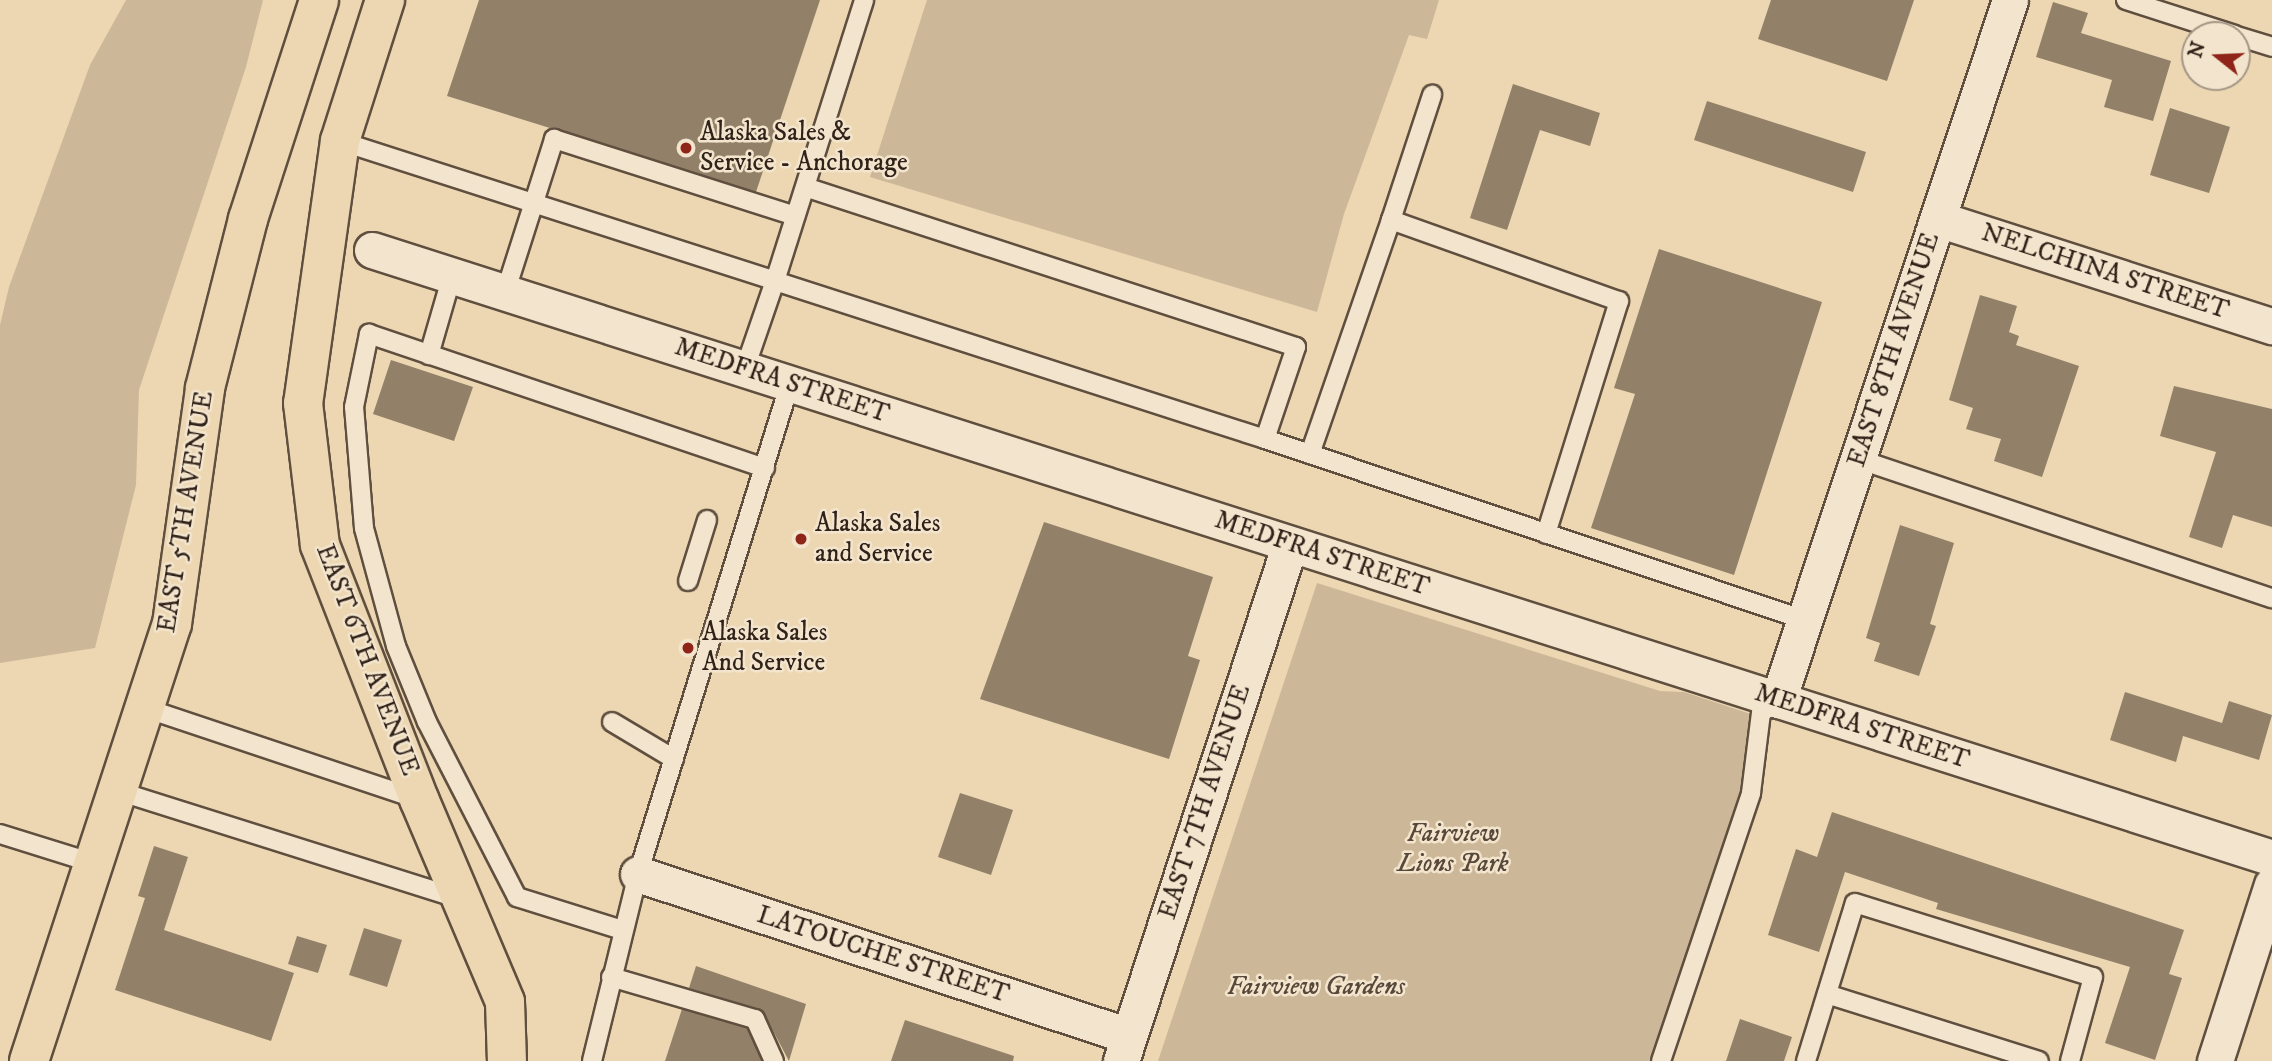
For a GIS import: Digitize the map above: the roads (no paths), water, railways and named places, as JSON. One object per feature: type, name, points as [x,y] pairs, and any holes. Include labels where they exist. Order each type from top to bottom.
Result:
[{"type":"highway","name":"EAST 5TH AVENUE","points":[[29,1061],[172,624],[205,388],[248,219],[319,0]]},
{"type":"highway","name":"EAST 6TH AVENUE","points":[[385,0],[340,141],[303,403],[320,545],[419,800],[505,1002],[507,1061]]},
{"type":"street","name":"EAST 8TH AVENUE","points":[[1778,700],[2010,0]]},
{"type":"street","name":"NELCHINA STREET","points":[[1938,219],[2272,326]]},
{"type":"street","name":"MEDFRA STREET","points":[[372,250],[2272,858]]},
{"type":"street","name":"EAST 7TH AVENUE","points":[[1125,1049],[1290,544]]},
{"type":"street","name":"LATOUCHE STREET","points":[[638,874],[1125,1049]]},
{"type":"street","points":[[2215,1061],[2272,885]]},
{"type":"lane","points":[[745,368],[863,0]]},
{"type":"lane","points":[[2126,0],[2192,21]]},
{"type":"lane","points":[[2251,40],[2272,47]]},
{"type":"lane","points":[[1310,454],[1432,95]]},
{"type":"lane","points":[[505,293],[554,139],[795,216]]},
{"type":"lane","points":[[340,141],[1265,439],[1805,620]]},
{"type":"lane","points":[[804,187],[1296,346],[1265,439]]},
{"type":"lane","points":[[1391,220],[1619,300],[1546,534]]},
{"type":"lane","points":[[429,355],[453,276]]},
{"type":"lane","points":[[622,930],[517,897],[427,722],[396,646],[364,528],[354,407],[369,334],[765,468]]},
{"type":"lane","points":[[592,1061],[622,930],[638,874],[790,383]]},
{"type":"lane","points":[[1858,459],[2272,598]]},
{"type":"lane","points":[[688,581],[707,520]]},
{"type":"lane","points":[[1661,1061],[1751,793],[1761,713],[1778,700]]},
{"type":"lane","points":[[145,708],[419,800]]},
{"type":"lane","points":[[612,722],[674,759]]},
{"type":"lane","points":[[118,791],[462,900]]},
{"type":"lane","points":[[0,834],[93,863]]},
{"type":"lane","points":[[1806,1061],[1855,903],[2093,977],[2070,1061]]},
{"type":"lane","points":[[611,976],[755,1019],[774,1061]]},
{"type":"lane","points":[[1827,993],[2039,1061]]},
{"type":"place","name":"Alaska Sales & Service - Anchorage","points":[[686,148]]},
{"type":"place","name":"Alaska Sales and Service","points":[[801,539]]},
{"type":"place","name":"Alaska Sales And Service","points":[[688,648]]},
{"type":"park label","name":"Fairview Lions Park","points":[[1453,849]]},
{"type":"park label","name":"Fairview Gardens","points":[[1316,987]]}]
